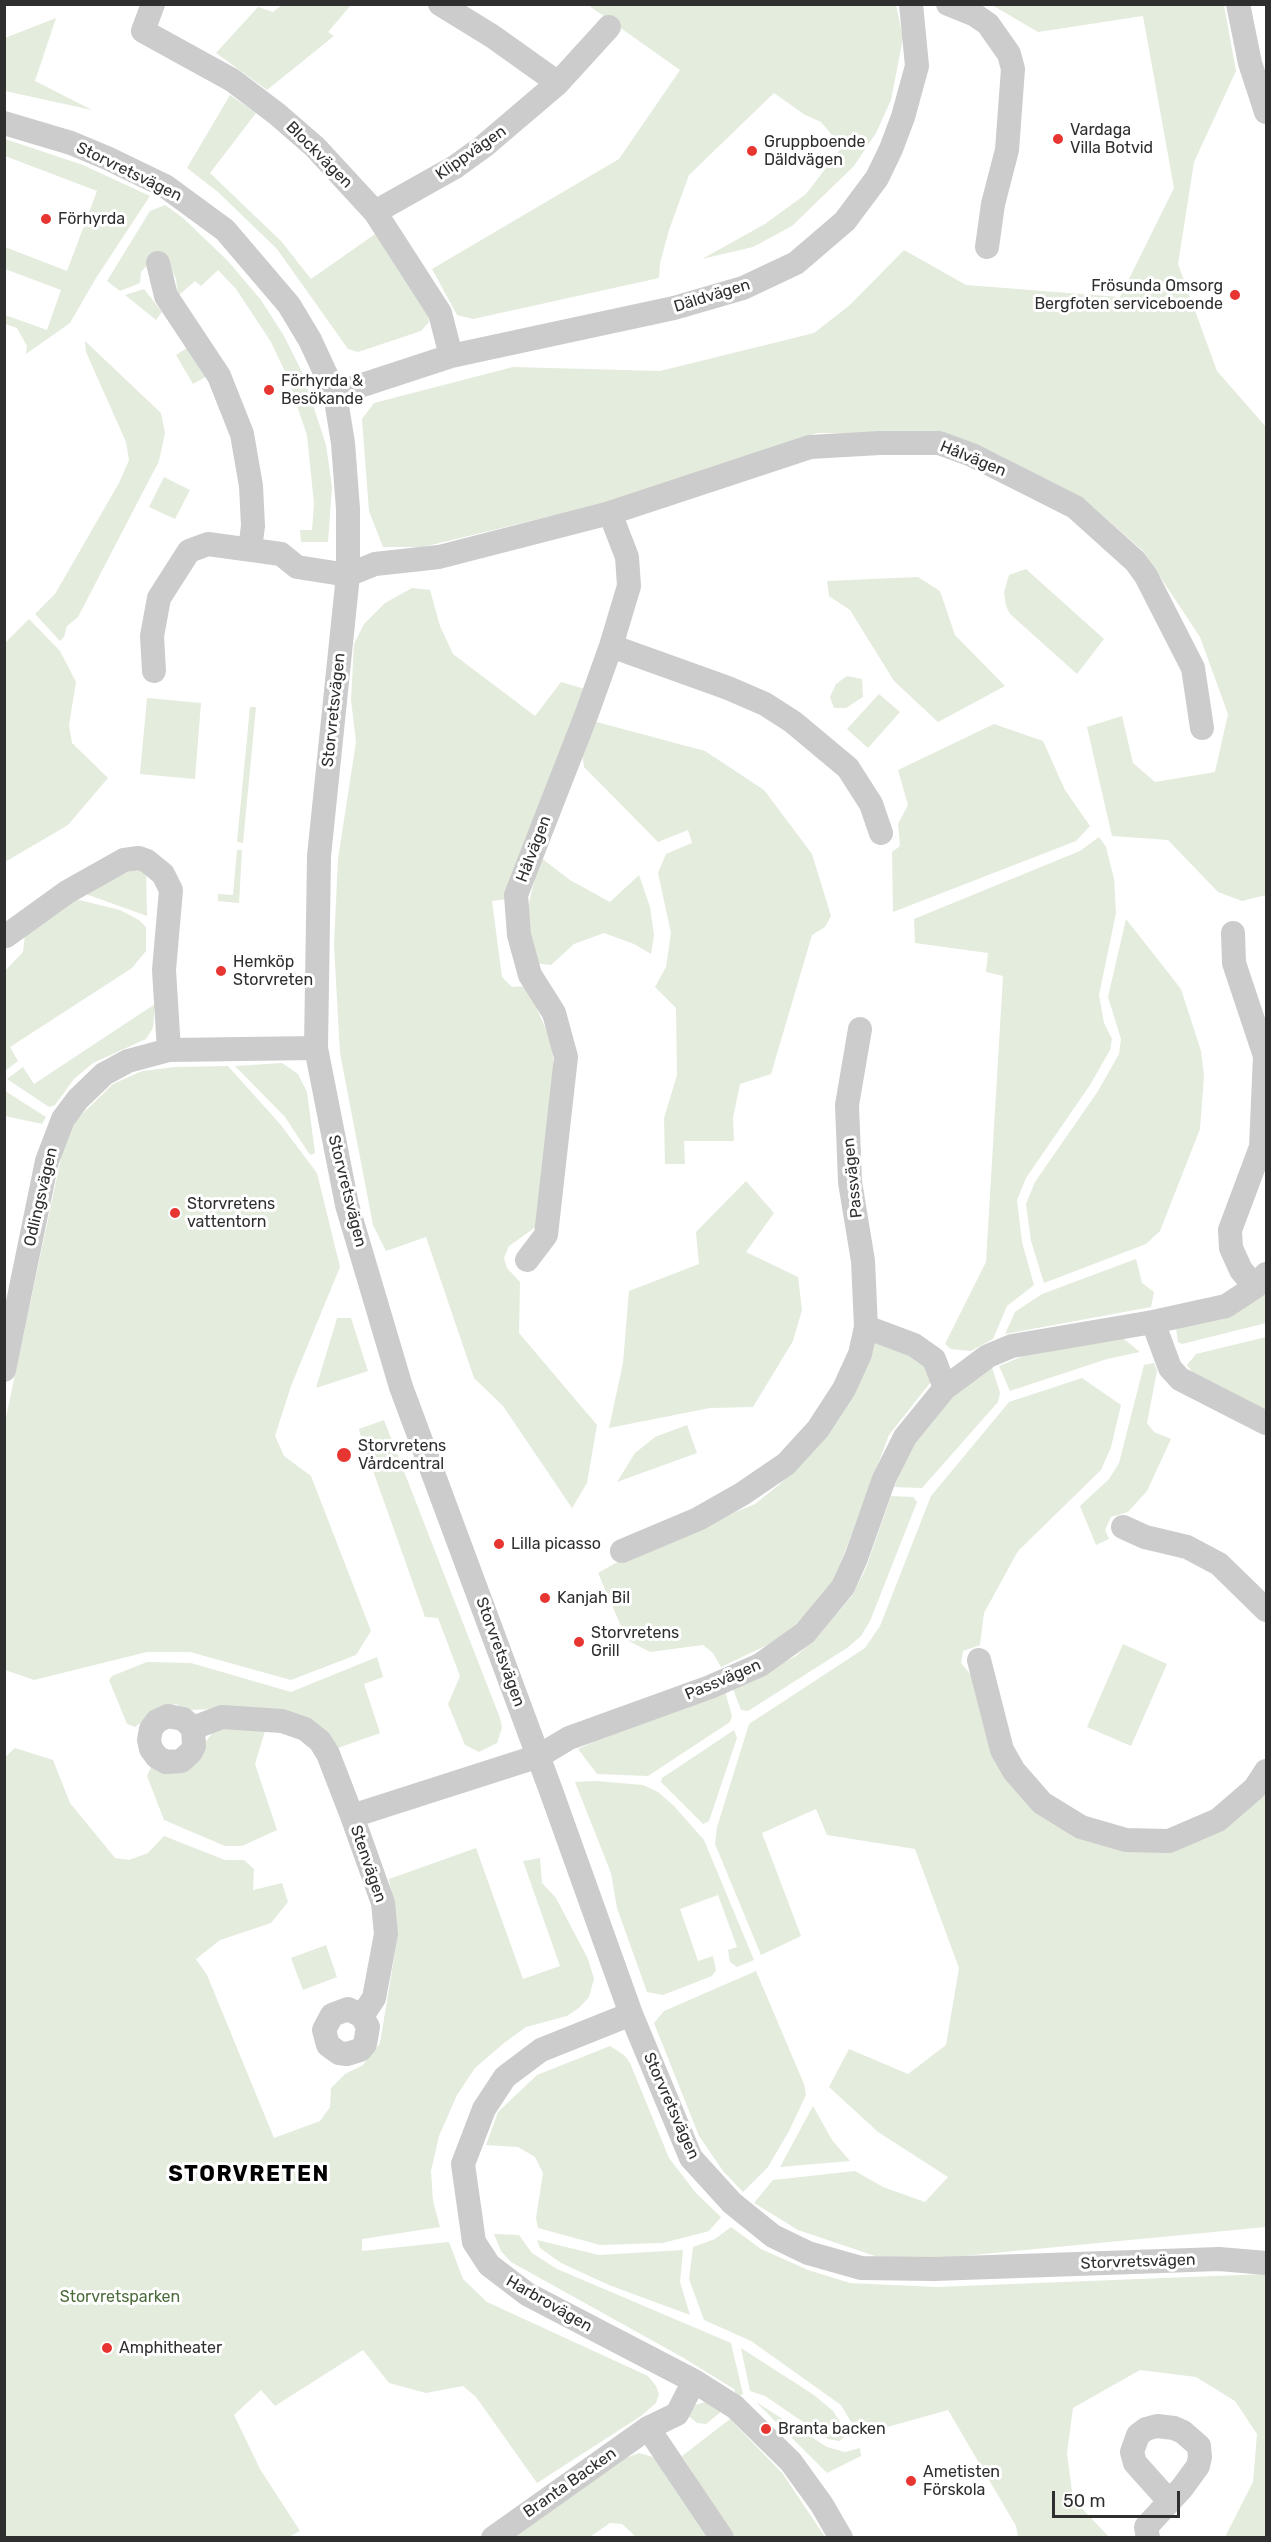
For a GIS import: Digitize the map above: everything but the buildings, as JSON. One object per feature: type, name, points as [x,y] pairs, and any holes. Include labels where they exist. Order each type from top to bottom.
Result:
[{"type":"street","name":"Blockvägen","points":[[153,4],[143,31],[232,80],[277,114],[315,147],[375,212],[440,313],[451,356]]},
{"type":"street","points":[[440,4],[492,36],[558,83]]},
{"type":"street","name":"Däldvägen","points":[[335,394],[451,356],[674,308],[736,290],[796,263],[819,245],[861,202],[891,148],[917,66],[911,4]]},
{"type":"street","points":[[948,4],[975,15],[988,24],[1009,54],[1013,69],[1007,150],[993,204],[987,247]]},
{"type":"street","points":[[1238,4],[1250,63],[1266,112]]},
{"type":"street","name":"Klippvägen","points":[[375,212],[439,177],[484,146],[558,83],[609,27]]},
{"type":"street","name":"Storvretsvägen","points":[[4,123],[71,143],[165,186],[225,230],[289,305],[310,340],[335,394],[343,444],[348,509],[348,575],[319,856],[316,1048],[347,1205],[401,1387],[539,1756],[631,2014],[691,2158],[738,2209],[773,2236],[808,2253],[861,2268],[934,2269],[1219,2259],[1266,2263]]},
{"type":"street","points":[[158,264],[166,297],[219,376],[242,434],[251,486],[253,526],[250,549]]},
{"type":"street","name":"Hålvägen","points":[[348,575],[375,564],[439,557],[610,513],[826,444],[939,443],[972,455],[1075,507],[1135,561],[1146,576],[1193,668],[1202,728]]},
{"type":"street","name":"Hålvägen","points":[[527,1260],[546,1235],[566,1057],[554,1013],[530,975],[519,935],[516,895],[611,646],[629,586],[627,557],[610,513]]},
{"type":"street","points":[[154,671],[152,636],[159,598],[189,551],[208,544],[250,549],[281,554],[297,567],[348,575]]},
{"type":"street","points":[[611,646],[728,688],[765,704],[793,722],[848,768],[871,804],[881,833]]},
{"type":"street","points":[[6,936],[29,917],[67,892],[124,860],[139,858],[147,861],[164,874],[171,890],[164,970],[169,1050]]},
{"type":"street","name":"Passvägen","points":[[539,1756],[569,1738],[699,1691],[760,1665],[805,1633],[843,1587],[856,1558],[884,1479],[905,1437],[945,1388],[988,1356],[1012,1346],[1153,1322],[1226,1306],[1261,1280],[1241,1270],[1231,1248],[1230,1230],[1262,1147],[1265,1056],[1234,963],[1233,933]]},
{"type":"street","name":"Passvägen","points":[[622,1551],[698,1519],[742,1494],[786,1464],[818,1429],[843,1389],[860,1354],[866,1328],[863,1261],[850,1182],[847,1105],[860,1029]]},
{"type":"street","name":"Odlingsvägen","points":[[4,1370],[47,1161],[63,1119],[78,1099],[104,1074],[128,1061],[169,1050],[316,1048]]},
{"type":"street","points":[[1153,1322],[1170,1368],[1180,1379],[1266,1423]]},
{"type":"street","points":[[866,1328],[914,1345],[934,1359],[945,1388]]},
{"type":"street","points":[[1123,1527],[1145,1537],[1187,1547],[1220,1564],[1266,1610]]},
{"type":"street","points":[[979,1660],[1002,1750],[1010,1764],[1042,1803],[1080,1827],[1126,1840],[1169,1841],[1218,1820],[1255,1788],[1266,1771]]},
{"type":"street","name":"Stenvägen","points":[[193,1728],[222,1717],[282,1721],[305,1729],[320,1741],[328,1754],[383,1903],[386,1934],[374,1998],[362,2016]]},
{"type":"street","name":"Stenvägen","points":[[352,1816],[539,1756]]},
{"type":"street","name":"Harbrovägen","points":[[631,2014],[541,2050],[506,2077],[484,2109],[463,2164],[472,2232],[489,2265],[527,2294],[694,2381],[735,2407],[791,2462],[822,2505],[840,2538]]},
{"type":"street","name":"Storvretsvägen","points":[[1219,2259],[1266,2249]]},
{"type":"street","name":"Branta Backen","points":[[493,2538],[648,2428],[677,2414],[694,2381]]},
{"type":"street","points":[[648,2428],[722,2538]]},
{"type":"street","points":[[1148,2538],[1146,2527],[1169,2501]]},
{"type":"green space","points":[[282,5],[351,5],[328,32],[334,36],[267,90],[216,53],[258,7],[273,12]]},
{"type":"green space","points":[[588,5],[896,5],[903,38],[891,100],[876,133],[854,166],[792,226],[753,247],[702,259],[765,224],[806,194],[842,147],[821,122],[805,115],[774,93],[689,175],[669,230],[660,263],[659,278],[473,319],[457,315],[432,269],[619,159],[680,70]]},
{"type":"green space","points":[[992,5],[1224,5],[1236,71],[1194,162],[1178,264],[1217,371],[1266,427],[1266,895],[1242,901],[1218,892],[1168,840],[1112,836],[1087,727],[1122,716],[1133,763],[1155,782],[1215,772],[1228,714],[1200,637],[1143,551],[1093,507],[999,455],[948,434],[817,433],[613,501],[423,547],[383,547],[369,511],[362,419],[374,403],[513,367],[660,371],[814,333],[850,305],[904,250],[966,285],[1120,297],[1174,188],[1143,16],[1038,32]]},
{"type":"green space","points":[[56,18],[35,81],[92,110],[5,91],[5,38]]},
{"type":"green space","points":[[230,95],[256,113],[210,173],[281,241],[311,279],[378,232],[428,310],[429,322],[421,331],[358,352],[348,349],[277,249],[218,192],[187,168]]},
{"type":"green space","points":[[5,139],[83,165],[150,196],[96,278],[70,323],[26,354],[27,346],[17,328],[5,324],[5,315],[47,330],[61,290],[5,269],[5,247],[67,271],[97,191],[5,156]]},
{"type":"green space","points":[[165,205],[183,218],[227,260],[261,300],[284,336],[303,374],[326,445],[332,487],[328,542],[301,542],[300,530],[312,530],[314,504],[307,435],[286,374],[271,342],[236,289],[218,270],[201,286],[195,281],[178,296],[176,279],[169,264],[149,263],[141,272],[140,283],[120,291],[107,281],[150,211]]},
{"type":"green space","points":[[144,289],[162,312],[156,320],[125,295]]},
{"type":"green space","points":[[85,341],[161,413],[165,433],[159,461],[78,617],[67,626],[64,637],[60,641],[35,614],[55,594],[119,483],[129,460],[126,442],[86,352]]},
{"type":"green space","points":[[190,346],[209,375],[193,384],[176,355]]},
{"type":"green space","points":[[164,477],[190,490],[175,519],[149,507]]},
{"type":"green space","points":[[1026,569],[1104,639],[1077,674],[1010,614],[1006,606],[1004,592],[1009,575]]},
{"type":"green space","points":[[918,577],[940,591],[955,635],[1005,686],[938,722],[894,681],[850,610],[829,596],[827,581]]},
{"type":"green space","points":[[412,588],[430,590],[440,626],[453,654],[535,716],[561,682],[585,689],[508,899],[492,901],[502,977],[512,987],[527,986],[552,1043],[554,1075],[540,1224],[509,1246],[504,1258],[507,1268],[520,1282],[519,1333],[597,1425],[587,1483],[572,1508],[503,1406],[474,1378],[426,1237],[386,1251],[373,1225],[340,1053],[334,945],[338,859],[356,742],[351,700],[354,644],[364,624],[385,603]]},
{"type":"green space","points":[[29,619],[60,651],[76,682],[69,725],[72,743],[108,778],[68,825],[5,862],[5,643]]},
{"type":"green space","points":[[847,676],[862,679],[863,697],[846,708],[834,708],[830,697],[836,684]]},
{"type":"green space","points":[[879,694],[900,712],[868,748],[847,729]]},
{"type":"green space","points":[[147,698],[201,703],[195,779],[140,774]]},
{"type":"green space","points":[[250,707],[256,707],[243,843],[237,842]]},
{"type":"green space","points":[[593,721],[705,751],[764,790],[812,854],[831,916],[825,927],[812,935],[771,1074],[740,1084],[733,1118],[734,1141],[684,1141],[685,1164],[665,1164],[664,1118],[677,1075],[676,1008],[655,987],[666,967],[671,933],[658,873],[666,854],[692,843],[688,830],[658,842],[584,767],[582,754]]},
{"type":"green space","points":[[994,724],[1043,741],[1065,790],[1090,826],[1076,841],[893,912],[892,852],[900,846],[898,824],[908,805],[898,770]]},
{"type":"green space","points":[[1099,837],[1106,847],[1114,879],[1116,913],[1099,995],[1104,1023],[1112,1039],[1110,1050],[1090,1085],[1026,1178],[1017,1200],[1022,1242],[1034,1285],[1007,1306],[993,1339],[971,1351],[951,1349],[945,1344],[986,1262],[1003,976],[986,972],[988,953],[915,943],[914,919],[1080,851]]},
{"type":"green space","points":[[237,850],[242,850],[239,903],[218,901],[218,894],[233,895]]},
{"type":"green space","points":[[540,857],[570,880],[610,902],[639,875],[650,907],[654,935],[651,954],[634,944],[604,933],[574,944],[551,965],[534,963],[525,919]]},
{"type":"green space","points":[[133,870],[146,871],[147,916],[80,892]]},
{"type":"green space","points":[[71,898],[120,910],[139,920],[146,927],[146,951],[132,968],[10,1047],[18,1061],[5,1071],[4,972],[23,952],[26,925]]},
{"type":"green space","points":[[1126,919],[1181,989],[1201,1051],[1204,1076],[1200,1129],[1160,1231],[1146,1244],[1044,1283],[1031,1241],[1026,1204],[1035,1182],[1098,1091],[1119,1054],[1121,1039],[1108,997]]},
{"type":"green space","points":[[155,1004],[153,1028],[146,1039],[93,1063],[74,1079],[55,1105],[49,1107],[7,1079],[23,1067],[34,1084]]},
{"type":"green space","points":[[282,1063],[298,1074],[307,1092],[315,1153],[310,1155],[285,1117],[235,1066]]},
{"type":"green space","points":[[228,1066],[280,1124],[317,1173],[340,1267],[291,1386],[275,1436],[284,1456],[311,1476],[371,1631],[356,1655],[291,1680],[190,1652],[147,1652],[34,1680],[5,1670],[5,1422],[65,1139],[76,1120],[113,1084],[142,1071],[175,1067]]},
{"type":"green space","points":[[5,1091],[46,1117],[42,1124],[5,1116]]},
{"type":"green space","points":[[746,1181],[774,1213],[746,1252],[798,1277],[802,1310],[793,1341],[753,1407],[710,1408],[609,1428],[623,1363],[629,1291],[699,1264],[696,1232]]},
{"type":"green space","points":[[1136,1259],[1142,1283],[1154,1292],[1151,1307],[1005,1334],[1015,1312],[1042,1294]]},
{"type":"green space","points":[[1266,1285],[1266,1323],[1182,1344],[1178,1342],[1175,1322]]},
{"type":"green space","points":[[337,1318],[351,1318],[368,1371],[316,1388]]},
{"type":"green space","points":[[1120,1336],[1140,1352],[1107,1359],[1010,1391],[999,1366],[1033,1352]]},
{"type":"green space","points":[[1266,1337],[1266,1412],[1195,1376],[1187,1365],[1196,1354]]},
{"type":"green space","points":[[873,1342],[919,1356],[934,1378],[889,1435],[832,1586],[811,1612],[780,1639],[721,1667],[713,1653],[703,1645],[650,1652],[627,1640],[598,1573],[628,1556],[755,1504],[780,1484],[815,1448]]},
{"type":"green space","points":[[1154,1363],[1157,1371],[1147,1423],[1154,1432],[1171,1439],[1147,1491],[1128,1512],[1111,1517],[1105,1530],[1109,1539],[1096,1545],[1080,1506],[1109,1479],[1119,1463],[1144,1365]]},
{"type":"green space","points":[[992,1367],[1000,1393],[998,1402],[922,1488],[894,1487],[918,1434],[940,1407]]},
{"type":"green space","points":[[1082,1378],[1121,1405],[1111,1447],[1101,1470],[1018,1551],[984,1613],[980,1645],[963,1651],[961,1663],[971,1675],[1020,1793],[1172,1846],[1266,1785],[1266,2227],[931,2259],[875,2256],[798,2230],[754,2203],[773,2180],[855,2171],[883,2187],[925,2202],[948,2177],[878,2132],[829,2087],[849,2049],[908,2074],[946,2045],[959,1968],[915,1849],[827,1835],[816,1809],[762,1833],[801,1936],[761,1955],[715,1844],[717,1827],[749,1724],[865,1648],[880,1626],[931,1496],[1009,1402]]},
{"type":"green space","points":[[384,1420],[500,1718],[502,1728],[497,1743],[479,1752],[465,1745],[448,1704],[460,1676],[438,1618],[425,1617],[360,1434],[359,1429]]},
{"type":"green space","points":[[687,1425],[697,1453],[617,1482],[635,1453],[655,1437]]},
{"type":"green space","points":[[891,1496],[913,1497],[917,1502],[870,1621],[861,1636],[847,1648],[748,1711],[741,1710],[733,1689],[796,1656],[815,1639],[852,1596],[866,1568]]},
{"type":"green space","points":[[1123,1644],[1167,1664],[1131,1746],[1087,1727]]},
{"type":"green space","points":[[377,1657],[383,1677],[364,1684],[380,1733],[338,1748],[217,1709],[187,1710],[176,1704],[160,1708],[135,1727],[127,1724],[109,1680],[112,1676],[147,1662],[191,1663],[291,1692]]},
{"type":"green space","points":[[725,1691],[732,1716],[730,1722],[648,1776],[597,1774],[578,1749],[627,1726]]},
{"type":"green space","points":[[216,1728],[265,1731],[255,1764],[277,1830],[242,1846],[225,1846],[164,1820],[147,1776],[151,1767],[184,1771]]},
{"type":"green space","points":[[734,1730],[737,1738],[709,1821],[703,1824],[661,1782],[662,1778]]},
{"type":"green space","name":"Storvretsparken","points":[[15,1748],[53,1760],[70,1803],[115,1858],[129,1860],[148,1853],[164,1836],[225,1860],[244,1860],[254,1869],[253,1890],[282,1883],[288,1902],[271,1923],[220,1940],[196,1959],[207,1975],[274,2138],[320,2121],[330,2107],[331,2088],[345,2074],[363,2065],[380,2043],[398,1934],[389,1879],[476,1848],[523,1979],[560,1966],[523,1861],[540,1858],[542,1883],[556,1898],[588,1959],[594,1979],[589,1997],[567,2016],[526,2027],[504,2043],[475,2068],[457,2095],[439,2136],[431,2171],[433,2201],[440,2227],[362,2239],[362,2251],[449,2242],[463,2279],[487,2302],[648,2376],[659,2394],[656,2403],[641,2416],[537,2483],[476,2397],[463,2386],[426,2393],[389,2383],[363,2350],[275,2406],[261,2390],[234,2415],[260,2469],[300,2531],[287,2538],[5,2537],[4,1758]]},
{"type":"green space","points":[[596,1781],[643,1785],[658,1792],[674,1806],[704,1840],[754,1960],[737,1967],[730,1962],[728,1950],[737,1947],[718,1895],[680,1909],[698,1961],[713,1956],[716,1970],[712,1976],[663,1995],[647,1992],[617,1908],[611,1873],[575,1782]]},
{"type":"green space","points":[[326,1945],[337,1977],[303,1990],[291,1958]]},
{"type":"green space","points":[[756,1971],[804,2084],[806,2095],[768,2167],[743,2192],[723,2171],[699,2136],[654,2023],[664,2011]]},
{"type":"green space","points":[[610,2046],[624,2055],[630,2063],[669,2158],[696,2193],[721,2217],[709,2231],[663,2243],[600,2245],[538,2228],[536,2218],[543,2173],[535,2157],[518,2147],[486,2145],[498,2112],[537,2075]]},
{"type":"green space","points":[[813,2106],[832,2140],[850,2161],[780,2167]]},
{"type":"green space","points":[[731,2227],[761,2249],[808,2270],[850,2283],[936,2287],[1266,2274],[1266,2537],[1225,2537],[1253,2482],[1257,2434],[1235,2401],[1196,2377],[1140,2370],[1073,2408],[1067,2453],[1073,2499],[1109,2537],[1018,2537],[1016,2526],[948,2410],[859,2435],[841,2405],[751,2341],[704,2320],[689,2279],[693,2247],[715,2239]]},
{"type":"green space","points":[[494,2234],[519,2235],[532,2253],[557,2269],[731,2343],[743,2394],[737,2398],[734,2389],[682,2357],[511,2262],[501,2251]]},
{"type":"green space","points":[[537,2240],[599,2255],[683,2250],[680,2282],[690,2315],[609,2285],[561,2263],[540,2248]]},
{"type":"green space","points":[[741,2348],[814,2395],[833,2411],[845,2430],[845,2437],[839,2441],[828,2439],[765,2396],[750,2391]]},
{"type":"green space","points":[[712,2400],[727,2407],[706,2424],[697,2423],[685,2413],[695,2405]]},
{"type":"green space","points":[[756,2402],[827,2447],[845,2452],[860,2448],[861,2456],[827,2473]]},
{"type":"green space","points":[[730,2419],[783,2474],[825,2537],[733,2537],[682,2456]]},
{"type":"green space","points":[[639,2453],[653,2457],[667,2469],[712,2537],[636,2537],[622,2524],[610,2523],[590,2537],[507,2538],[620,2460]]},
{"type":"place","name":"Vardaga Villa Botvid","points":[[1058,139]]},
{"type":"place","name":"Gruppboende Däldvägen","points":[[752,151]]},
{"type":"place","name":"Förhyrda","points":[[46,219]]},
{"type":"place","name":"Frösunda Omsorg Bergfoten serviceboende","points":[[1235,295]]},
{"type":"place","name":"Förhyrda & Besökande","points":[[269,390]]},
{"type":"place","name":"Hemköp Storvreten","points":[[221,971]]},
{"type":"place","name":"Storvretens vattentorn","points":[[175,1213]]},
{"type":"place","name":"Storvretens Vårdcentral","points":[[344,1455]]},
{"type":"place","name":"Lilla picasso","points":[[499,1544]]},
{"type":"place","name":"Kanjah Bil","points":[[545,1598]]},
{"type":"place","name":"Storvretens Grill","points":[[579,1642]]},
{"type":"place","name":"Amphitheater","points":[[107,2348]]},
{"type":"place","name":"Branta backen","points":[[766,2429]]},
{"type":"place","name":"Ametisten Förskola","points":[[911,2481]]},
{"type":"district","name":"STORVRETEN","points":[[249,2175]]}]
